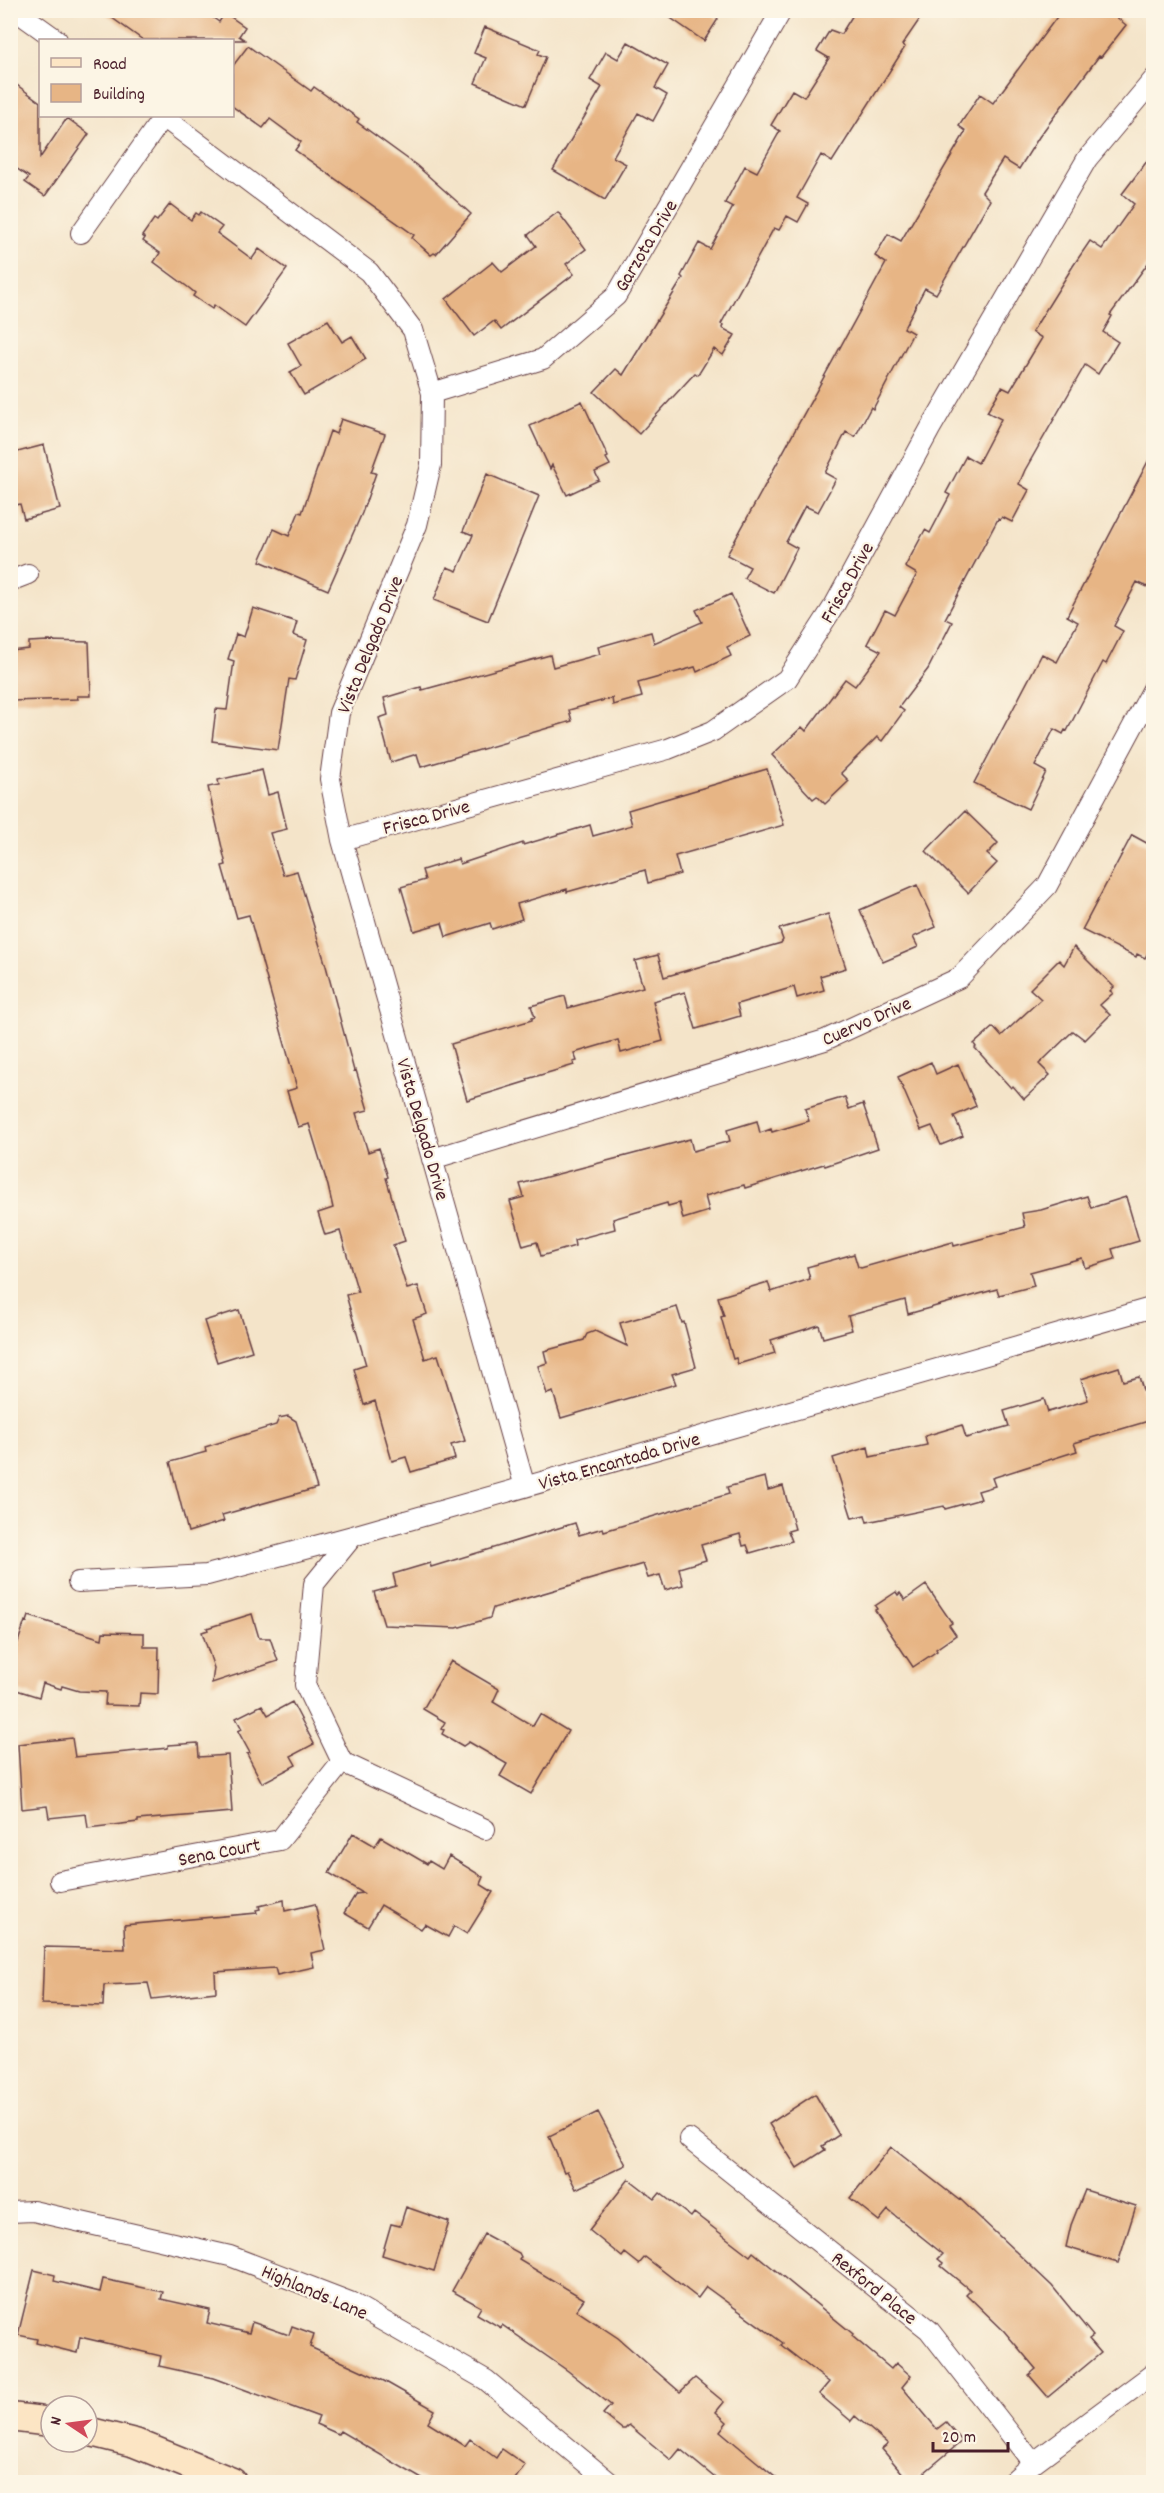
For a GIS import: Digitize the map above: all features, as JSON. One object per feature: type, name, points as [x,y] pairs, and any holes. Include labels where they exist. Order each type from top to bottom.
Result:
[{"type":"street","points":[[15,10],[56,39]]},
{"type":"street","name":"Garzota Drive","points":[[432,393],[543,359],[616,296],[782,10]]},
{"type":"street","name":"Frisca Drive","points":[[342,840],[668,749],[713,731],[787,679],[834,606],[930,429],[1086,159],[1154,78]]},
{"type":"street","points":[[81,233],[162,117]]},
{"type":"street","name":"Vista Delgado Drive","points":[[164,117],[369,272],[413,330],[432,393],[431,465],[417,525],[339,713],[330,780],[342,840],[525,1487]]},
{"type":"street","name":"Cuervo Drive","points":[[432,1159],[825,1040],[958,978],[1047,886],[1154,687]]},
{"type":"street","name":"Vista Encantada Drive","points":[[78,1582],[207,1575],[353,1536],[1154,1307]]},
{"type":"street","points":[[353,1536],[314,1584],[305,1685],[342,1762],[485,1829]]},
{"type":"street","name":"Sena Court","points":[[60,1881],[280,1840],[342,1762]]},
{"type":"street","name":"Rexford Place","points":[[689,2139],[929,2330],[1033,2463]]},
{"type":"street","name":"Highlands Lane","points":[[10,2212],[33,2211],[230,2256],[350,2302],[486,2380],[609,2482]]},
{"type":"street","points":[[1012,2482],[1033,2463],[1154,2373]]},
{"type":"street","points":[[10,2417],[39,2421]]},
{"type":"street","points":[[99,2434],[135,2443],[232,2482]]},
{"type":"building","points":[[101,10],[202,10],[219,22],[225,13],[245,27],[239,36],[245,40],[142,39]]},
{"type":"building","points":[[659,10],[706,10],[718,19],[704,41]]},
{"type":"building","points":[[856,10],[926,10],[902,45],[905,47],[832,162],[821,155],[797,198],[808,204],[798,222],[787,216],[779,230],[774,228],[721,324],[722,328],[735,335],[723,355],[714,349],[698,375],[695,373],[639,434],[594,392],[616,369],[623,375],[683,278],[681,276],[699,243],[710,249],[733,207],[725,203],[745,166],[757,172],[780,131],[771,125],[792,90],[804,97],[829,58],[817,51],[830,30],[841,34]]},
{"type":"building","points":[[1062,10],[1108,10],[1126,25],[1101,57],[1099,56],[1039,137],[1019,169],[1003,159],[982,192],[990,200],[936,294],[925,288],[904,328],[913,333],[873,409],[871,407],[855,437],[846,432],[825,473],[836,479],[818,512],[805,506],[786,542],[797,548],[774,593],[744,578],[750,567],[727,555],[886,263],[875,256],[888,234],[901,241],[966,131],[959,126],[980,94],[993,103]]},
{"type":"building","points":[[485,27],[540,50],[538,54],[546,57],[526,105],[475,83],[486,58],[474,53]]},
{"type":"building","points":[[628,42],[668,65],[655,88],[667,95],[653,121],[638,113],[613,157],[626,164],[605,200],[553,170],[602,87],[590,80],[606,52],[618,59]]},
{"type":"building","points":[[248,46],[311,91],[314,87],[359,119],[357,122],[416,165],[471,214],[436,254],[431,255],[412,238],[414,235],[295,150],[301,142],[270,119],[263,128],[234,107],[234,64]]},
{"type":"building","points":[[10,80],[39,101],[40,158],[67,118],[89,134],[45,196],[25,182],[29,177],[10,164]]},
{"type":"building","points":[[1154,152],[1154,255],[1110,315],[1112,316],[1103,332],[1118,342],[1098,374],[1085,365],[1025,470],[1019,484],[1029,490],[1012,522],[1002,517],[998,519],[945,619],[952,622],[928,669],[899,707],[904,711],[882,741],[877,737],[841,773],[849,781],[825,804],[817,796],[813,799],[772,755],[802,727],[806,731],[845,679],[855,686],[881,651],[867,644],[885,610],[895,615],[917,574],[905,567],[925,530],[930,533],[950,495],[946,493],[966,456],[978,463],[1001,419],[987,412],[1002,387],[1010,391],[1042,338],[1032,332],[1090,241],[1102,249],[1134,204],[1122,194]]},
{"type":"building","points":[[170,204],[191,220],[196,213],[199,215],[201,212],[222,227],[217,233],[252,259],[259,249],[287,269],[245,327],[214,305],[212,309],[193,296],[195,293],[154,262],[160,253],[143,241],[145,238],[142,236],[154,219],[157,221]]},
{"type":"building","points":[[558,212],[586,249],[566,264],[574,274],[501,330],[494,321],[474,336],[446,299],[493,262],[502,272],[536,246],[528,235]]},
{"type":"building","points":[[328,320],[342,342],[352,336],[366,359],[304,395],[290,372],[301,366],[288,343]]},
{"type":"building","points":[[582,401],[610,465],[595,472],[599,480],[567,495],[552,465],[550,469],[530,426]]},
{"type":"building","points":[[341,419],[385,434],[371,472],[376,473],[362,513],[328,590],[260,561],[274,529],[289,536],[299,512],[302,513],[330,431],[336,434]]},
{"type":"building","points":[[44,445],[60,509],[24,519],[20,504],[10,506],[10,454]]},
{"type":"building","points":[[1154,450],[1154,590],[1137,582],[1114,626],[1123,631],[1106,664],[1103,662],[1067,731],[1065,730],[1063,734],[1054,729],[1035,766],[1046,772],[1028,809],[974,783],[1042,654],[1057,662],[1078,622],[1067,616]]},
{"type":"building","points":[[487,474],[539,496],[488,621],[434,600],[447,567],[457,571],[473,535],[463,531]]},
{"type":"building","points":[[731,594],[750,636],[727,647],[731,656],[697,672],[695,667],[638,683],[642,697],[613,705],[612,698],[569,710],[572,721],[507,740],[507,742],[421,767],[417,754],[391,762],[379,718],[388,715],[384,698],[550,655],[553,667],[600,654],[598,647],[651,632],[654,643],[702,622],[696,610]]},
{"type":"building","points":[[253,608],[297,622],[293,635],[307,640],[295,680],[289,679],[278,750],[212,741],[216,709],[227,710],[234,661],[228,659],[236,634],[244,637]]},
{"type":"building","points":[[29,642],[89,642],[91,696],[77,696],[78,699],[10,701],[10,651],[29,649]]},
{"type":"building","points":[[767,769],[784,825],[675,856],[680,874],[648,883],[645,870],[567,892],[567,889],[517,904],[522,919],[492,929],[490,923],[446,937],[442,923],[414,931],[401,887],[425,880],[422,870],[458,859],[460,864],[523,843],[523,845],[590,825],[593,836],[632,825],[628,810]]},
{"type":"building","points":[[262,770],[268,795],[278,792],[287,829],[270,833],[283,875],[297,871],[326,966],[354,1071],[356,1070],[368,1110],[356,1113],[368,1152],[379,1148],[388,1177],[386,1178],[405,1241],[393,1245],[407,1289],[418,1286],[427,1314],[413,1319],[425,1359],[438,1355],[465,1441],[451,1445],[455,1459],[411,1472],[406,1457],[392,1461],[375,1401],[364,1405],[354,1369],[366,1365],[346,1295],[358,1292],[340,1231],[325,1235],[318,1213],[333,1208],[328,1186],[309,1124],[298,1127],[287,1091],[297,1088],[249,915],[237,918],[222,866],[226,865],[208,787],[219,785],[218,780]]},
{"type":"building","points":[[965,811],[998,843],[987,854],[997,863],[968,893],[926,851]]},
{"type":"building","points":[[1132,835],[1154,847],[1154,941],[1145,958],[1137,954],[1136,957],[1082,930]]},
{"type":"building","points":[[917,885],[936,927],[913,937],[918,947],[883,962],[860,910]]},
{"type":"building","points":[[828,914],[846,968],[820,976],[824,990],[797,998],[794,987],[737,1004],[740,1016],[696,1029],[685,992],[653,1001],[663,1041],[621,1053],[618,1040],[574,1053],[577,1061],[573,1062],[574,1065],[467,1100],[451,1044],[532,1020],[535,1017],[531,1006],[565,996],[568,1008],[643,987],[635,961],[658,955],[664,977],[781,943],[783,940],[779,929]]},
{"type":"building","points":[[1074,947],[1114,987],[1110,991],[1113,993],[1100,1005],[1110,1015],[1085,1040],[1073,1031],[1039,1064],[1050,1075],[1024,1099],[1013,1086],[1011,1088],[975,1048],[974,1044],[993,1027],[1001,1036],[1041,999],[1030,989],[1059,960],[1064,965]]},
{"type":"building","points":[[931,1062],[936,1074],[958,1064],[976,1106],[954,1116],[963,1136],[941,1145],[932,1126],[921,1130],[898,1077]]},
{"type":"building","points":[[845,1097],[849,1109],[863,1104],[878,1148],[825,1166],[824,1164],[745,1188],[744,1185],[705,1196],[709,1211],[683,1219],[679,1203],[668,1206],[667,1203],[613,1219],[615,1229],[574,1240],[575,1246],[541,1256],[537,1242],[523,1246],[510,1201],[524,1197],[520,1184],[690,1139],[693,1151],[730,1141],[727,1130],[757,1121],[760,1133],[771,1129],[772,1132],[809,1121],[805,1109]]},
{"type":"building","points":[[1087,1196],[1091,1208],[1126,1197],[1139,1241],[1112,1249],[1115,1259],[1085,1268],[1082,1258],[1030,1272],[1034,1286],[999,1295],[997,1289],[908,1314],[905,1300],[848,1316],[852,1330],[823,1338],[819,1325],[771,1340],[775,1353],[738,1364],[736,1358],[733,1359],[718,1297],[768,1282],[771,1292],[810,1279],[807,1267],[854,1254],[858,1267],[861,1268],[953,1242],[954,1246],[1025,1227],[1022,1213],[1041,1210]]},
{"type":"building","points":[[677,1307],[682,1323],[684,1322],[696,1367],[672,1374],[676,1384],[561,1418],[553,1392],[547,1394],[538,1366],[547,1363],[544,1351],[584,1340],[587,1334],[595,1331],[627,1346],[620,1323]]},
{"type":"building","points":[[239,1310],[252,1351],[217,1362],[204,1321]]},
{"type":"building","points":[[1119,1367],[1123,1381],[1139,1377],[1152,1420],[1074,1443],[1077,1451],[992,1478],[995,1486],[978,1491],[981,1499],[945,1509],[944,1506],[867,1522],[865,1515],[852,1518],[833,1458],[868,1447],[870,1457],[927,1445],[925,1436],[962,1425],[966,1438],[1009,1426],[1004,1411],[1044,1399],[1048,1412],[1088,1400],[1081,1379]]},
{"type":"building","points":[[288,1416],[296,1421],[317,1488],[222,1515],[224,1521],[188,1532],[170,1462],[206,1452],[205,1447],[276,1425],[279,1418]]},
{"type":"building","points":[[765,1477],[768,1490],[783,1486],[795,1529],[788,1531],[792,1541],[750,1553],[747,1545],[743,1546],[740,1534],[701,1545],[706,1560],[679,1568],[683,1585],[665,1590],[660,1575],[648,1578],[643,1564],[493,1608],[490,1618],[457,1628],[384,1625],[374,1592],[396,1586],[393,1574],[430,1563],[431,1567],[575,1523],[579,1535],[603,1528],[604,1531],[729,1494],[727,1487]]},
{"type":"building","points":[[926,1585],[952,1623],[949,1625],[956,1635],[913,1667],[875,1610],[877,1609],[875,1606],[896,1592],[898,1595],[900,1593],[905,1600]]},
{"type":"building","points":[[252,1614],[259,1638],[270,1638],[278,1661],[212,1683],[214,1668],[202,1632],[208,1630],[207,1628]]},
{"type":"building","points":[[29,1616],[102,1639],[103,1632],[144,1633],[144,1647],[159,1647],[158,1694],[140,1693],[139,1706],[105,1705],[106,1692],[79,1691],[62,1686],[61,1689],[43,1683],[39,1697],[10,1688],[10,1666],[25,1621],[27,1622]]},
{"type":"building","points":[[451,1661],[499,1689],[493,1702],[533,1726],[540,1714],[568,1731],[531,1794],[500,1776],[507,1764],[469,1742],[463,1746],[442,1734],[444,1730],[441,1729],[445,1722],[423,1709]]},
{"type":"building","points":[[292,1702],[314,1744],[291,1756],[296,1765],[262,1783],[247,1754],[250,1753],[238,1731],[242,1729],[236,1718],[262,1705],[268,1715]]},
{"type":"building","points":[[72,1738],[75,1757],[198,1743],[199,1757],[228,1755],[232,1812],[138,1820],[138,1822],[88,1828],[86,1814],[49,1818],[47,1806],[22,1809],[18,1744]]},
{"type":"building","points":[[353,1833],[375,1846],[381,1837],[427,1864],[429,1861],[442,1869],[449,1856],[483,1877],[480,1884],[493,1892],[467,1934],[454,1926],[448,1937],[425,1924],[421,1929],[381,1905],[368,1927],[344,1913],[356,1894],[363,1893],[329,1873]]},
{"type":"building","points":[[284,1900],[285,1911],[315,1904],[325,1950],[311,1953],[314,1967],[277,1975],[275,1968],[215,1972],[216,1992],[152,1999],[148,1983],[104,1985],[103,2006],[42,2004],[44,1947],[125,1949],[124,1925],[257,1913],[259,1906]]},
{"type":"building","points":[[815,2094],[839,2135],[822,2146],[825,2150],[797,2168],[769,2124]]},
{"type":"building","points":[[598,2112],[626,2165],[576,2189],[567,2171],[564,2172],[549,2136]]},
{"type":"building","points":[[891,2147],[960,2199],[1052,2286],[1093,2336],[1089,2339],[1101,2353],[1048,2397],[1029,2375],[1036,2369],[1004,2331],[966,2294],[970,2290],[941,2266],[943,2263],[938,2259],[943,2254],[888,2210],[879,2221],[850,2198]]},
{"type":"building","points":[[629,2179],[655,2199],[660,2193],[691,2217],[694,2213],[750,2256],[753,2252],[853,2334],[852,2336],[891,2369],[896,2363],[911,2376],[902,2387],[937,2429],[946,2422],[962,2441],[913,2482],[910,2482],[882,2449],[888,2444],[855,2416],[851,2421],[819,2394],[829,2382],[781,2345],[783,2343],[706,2287],[698,2298],[645,2257],[639,2264],[625,2253],[622,2257],[589,2230]]},
{"type":"building","points":[[1085,2190],[1136,2206],[1118,2263],[1066,2247],[1071,2225]]},
{"type":"building","points":[[406,2207],[449,2222],[434,2271],[382,2255],[391,2224],[400,2226]]},
{"type":"building","points":[[484,2234],[519,2253],[521,2257],[519,2260],[584,2299],[576,2310],[618,2338],[680,2392],[695,2378],[724,2402],[716,2412],[727,2422],[720,2431],[781,2482],[720,2482],[680,2449],[671,2460],[629,2425],[622,2429],[603,2414],[611,2405],[568,2371],[502,2325],[501,2328],[477,2314],[481,2307],[452,2291]]},
{"type":"building","points":[[34,2270],[55,2275],[54,2281],[100,2292],[103,2279],[163,2292],[161,2299],[210,2310],[207,2323],[249,2333],[252,2322],[289,2335],[292,2326],[314,2334],[310,2347],[384,2381],[435,2410],[428,2423],[465,2446],[470,2439],[496,2458],[502,2449],[525,2465],[513,2482],[427,2482],[340,2431],[338,2434],[316,2424],[319,2417],[213,2378],[159,2366],[161,2356],[80,2337],[77,2353],[36,2343],[37,2339],[18,2335]]}]
